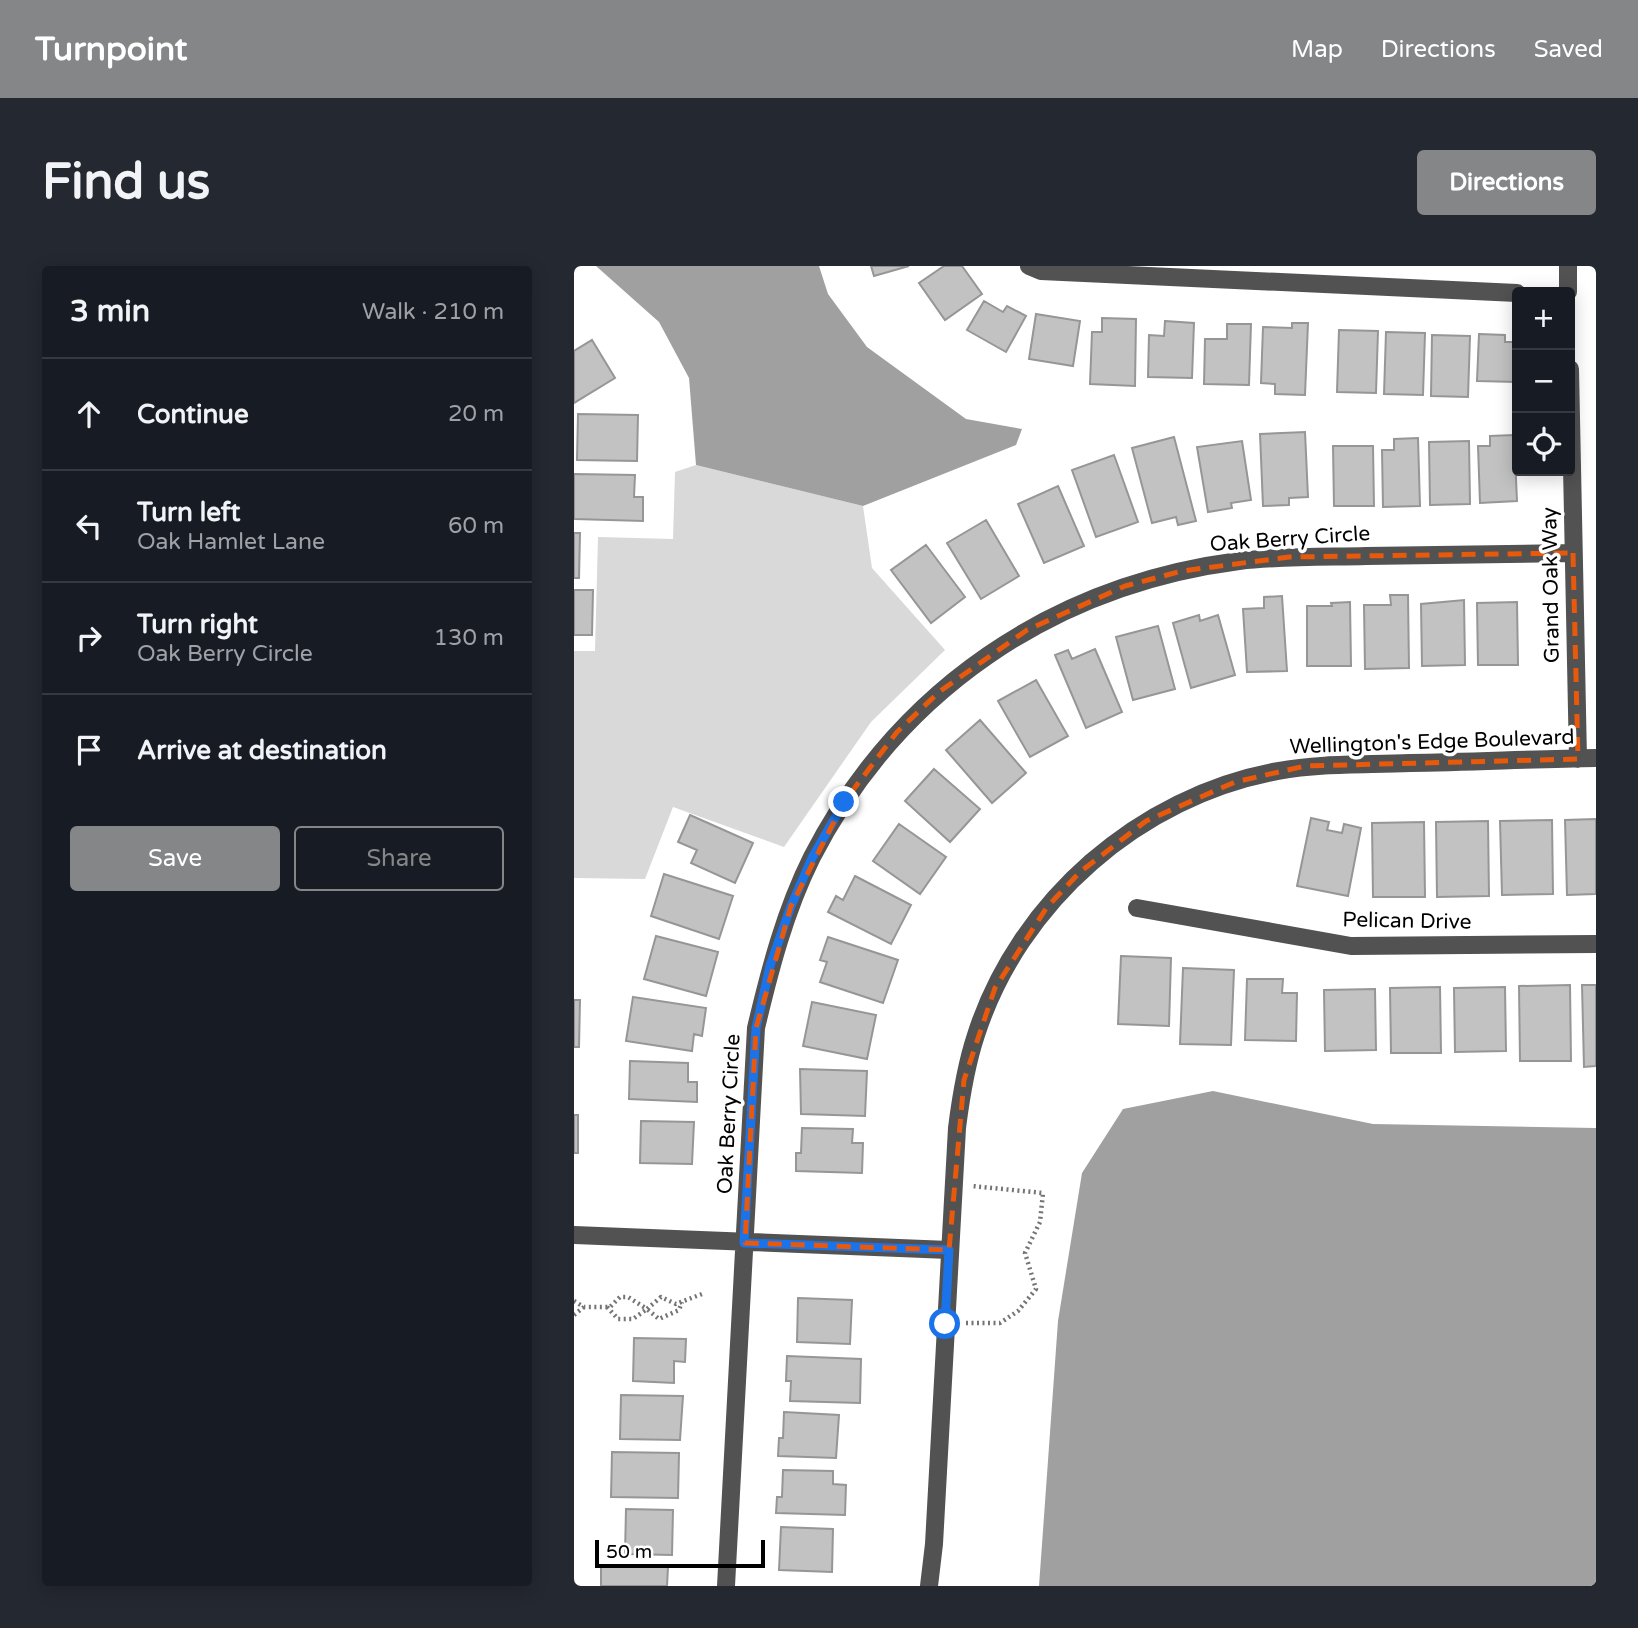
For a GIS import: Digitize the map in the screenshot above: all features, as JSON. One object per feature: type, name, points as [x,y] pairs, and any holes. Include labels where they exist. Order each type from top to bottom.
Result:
[{"type":"street","points":[[1029,266],[1041,271],[1512,293]]},
{"type":"street","points":[[1568,266],[1568,287]]},
{"type":"street","name":"Grand Oak Way","points":[[1571,413],[1573,553],[1587,758]]},
{"type":"street","name":"Oak Berry Circle","points":[[726,1586],[756,1028],[770,966],[791,906],[812,858],[844,802],[874,759],[939,692],[986,656],[1027,630],[1080,604],[1182,570],[1289,557],[1573,553]]},
{"type":"street","name":"Wellington's Edge Boulevard","points":[[929,1586],[934,1544],[957,1128],[964,1080],[976,1033],[995,988],[1018,946],[1047,907],[1080,872],[1146,821],[1189,799],[1235,782],[1305,766],[1587,758]]},
{"type":"street","name":"Pelican Drive","points":[[1137,908],[1351,946],[1596,944]]},
{"type":"street","points":[[574,1235],[949,1250]]},
{"type":"path","points":[[965,1323],[1000,1323],[1018,1311],[1036,1289],[1025,1253],[1040,1222],[1043,1193],[971,1186]]},
{"type":"path","points":[[607,1307],[618,1320],[633,1320],[662,1297],[676,1304],[702,1294]]},
{"type":"path","points":[[574,1301],[584,1307],[607,1307],[620,1297],[628,1297],[659,1319],[679,1310],[682,1302]]},
{"type":"path","points":[[574,1315],[584,1307]]},
{"type":"highlighted area","points":[[1573,553],[1578,759],[1305,766],[1235,782],[1146,821],[1080,872],[1047,907],[995,988],[964,1080],[949,1250],[745,1243],[756,1028],[791,906],[844,802],[897,732],[939,692],[1027,630],[1125,586],[1182,571],[1289,557]]},
{"type":"shaded area","points":[[596,266],[819,266],[828,294],[867,347],[966,419],[1022,429],[1016,445],[863,506],[696,465],[689,378],[659,322]]},
{"type":"shaded area","points":[[696,465],[863,506],[872,568],[945,650],[871,722],[784,847],[673,807],[645,879],[574,878],[574,651],[595,651],[598,537],[673,539],[675,472]]},
{"type":"shaded area","points":[[1213,1091],[1373,1124],[1596,1128],[1596,1586],[1039,1586],[1058,1321],[1082,1173],[1123,1109]]},
{"type":"building","points":[[871,266],[909,266],[874,276]]},
{"type":"building","points":[[944,266],[962,266],[982,294],[945,320],[919,283]]},
{"type":"building","points":[[984,301],[1003,312],[1007,306],[1026,316],[1006,352],[967,330]]},
{"type":"building","points":[[1036,314],[1080,321],[1073,366],[1029,359]]},
{"type":"building","points":[[1102,318],[1136,319],[1135,386],[1090,384],[1092,332],[1102,332]]},
{"type":"building","points":[[1165,321],[1194,323],[1192,378],[1148,377],[1149,335],[1164,336]]},
{"type":"building","points":[[1292,323],[1308,323],[1305,395],[1275,394],[1275,384],[1261,383],[1263,327],[1292,328]]},
{"type":"building","points":[[1227,324],[1251,324],[1249,385],[1204,384],[1205,339],[1227,339]]},
{"type":"building","points":[[1339,330],[1378,331],[1376,393],[1337,392]]},
{"type":"building","points":[[1386,332],[1425,333],[1423,395],[1384,394]]},
{"type":"building","points":[[1479,334],[1505,335],[1505,342],[1512,342],[1512,382],[1477,381]]},
{"type":"building","points":[[1432,335],[1470,336],[1468,397],[1431,396]]},
{"type":"building","points":[[592,340],[615,378],[574,403],[574,351]]},
{"type":"building","points":[[578,414],[638,415],[637,461],[577,460]]},
{"type":"building","points":[[1305,432],[1308,497],[1289,498],[1289,505],[1263,506],[1260,434]]},
{"type":"building","points":[[1512,435],[1512,476],[1516,476],[1517,501],[1480,503],[1478,446],[1490,446],[1490,436]]},
{"type":"building","points":[[1174,437],[1196,521],[1178,525],[1176,517],[1152,523],[1132,448]]},
{"type":"building","points":[[1418,438],[1420,506],[1383,507],[1382,450],[1394,450],[1394,439]]},
{"type":"building","points":[[1242,441],[1251,500],[1231,503],[1232,508],[1208,512],[1197,447]]},
{"type":"building","points":[[1469,441],[1470,504],[1430,505],[1429,442]]},
{"type":"building","points":[[1333,446],[1373,446],[1374,506],[1334,506]]},
{"type":"building","points":[[1114,455],[1138,522],[1096,537],[1072,470]]},
{"type":"building","points":[[574,474],[635,475],[634,497],[643,497],[643,521],[574,519]]},
{"type":"building","points":[[1058,486],[1084,546],[1044,563],[1018,504]]},
{"type":"building","points":[[986,520],[1019,576],[981,599],[947,543]]},
{"type":"building","points":[[574,533],[580,533],[579,578],[574,578]]},
{"type":"building","points":[[926,545],[965,597],[931,623],[891,570]]},
{"type":"building","points":[[574,590],[593,590],[592,635],[574,635]]},
{"type":"building","points":[[1390,595],[1408,595],[1409,668],[1365,669],[1364,605],[1391,605]]},
{"type":"building","points":[[1282,596],[1287,671],[1247,672],[1243,609],[1264,608],[1264,597]]},
{"type":"building","points":[[1464,600],[1465,665],[1422,666],[1421,604]]},
{"type":"building","points":[[1350,602],[1351,666],[1307,666],[1307,606],[1332,606],[1331,603]]},
{"type":"building","points":[[1517,602],[1518,665],[1478,665],[1477,603]]},
{"type":"building","points":[[1199,615],[1200,621],[1218,615],[1235,675],[1191,688],[1173,623]]},
{"type":"building","points":[[1158,626],[1175,689],[1133,700],[1116,637]]},
{"type":"building","points":[[1095,649],[1122,712],[1086,728],[1055,655],[1068,650],[1072,659]]},
{"type":"building","points":[[1036,680],[1068,736],[1030,757],[998,701]]},
{"type":"building","points":[[980,720],[1026,773],[992,803],[946,750]]},
{"type":"building","points":[[934,769],[980,809],[950,842],[905,801]]},
{"type":"building","points":[[690,815],[753,843],[735,883],[691,863],[697,850],[678,842]]},
{"type":"building","points":[[1311,818],[1329,822],[1327,830],[1342,833],[1344,824],[1361,828],[1348,896],[1297,886]]},
{"type":"building","points":[[1596,819],[1596,894],[1567,895],[1565,820]]},
{"type":"building","points":[[1552,820],[1553,894],[1502,895],[1500,821]]},
{"type":"building","points":[[1488,821],[1489,896],[1437,897],[1436,822]]},
{"type":"building","points":[[1424,822],[1425,897],[1373,897],[1372,823]]},
{"type":"building","points":[[899,824],[946,857],[920,894],[873,861]]},
{"type":"building","points":[[664,874],[733,896],[719,939],[651,916]]},
{"type":"building","points":[[855,876],[911,905],[891,944],[828,912],[836,896],[843,900]]},
{"type":"building","points":[[656,936],[718,952],[706,996],[644,979]]},
{"type":"building","points":[[828,937],[898,960],[883,1003],[820,982],[827,962],[820,960]]},
{"type":"building","points":[[1121,956],[1171,958],[1169,1026],[1118,1024]]},
{"type":"building","points":[[1183,968],[1234,970],[1231,1045],[1180,1044]]},
{"type":"building","points":[[1247,979],[1283,979],[1282,993],[1297,993],[1296,1041],[1245,1040]]},
{"type":"building","points":[[1570,985],[1571,1061],[1520,1061],[1519,986]]},
{"type":"building","points":[[1582,985],[1596,985],[1596,1066],[1584,1067]]},
{"type":"building","points":[[1440,987],[1441,1053],[1391,1053],[1390,988]]},
{"type":"building","points":[[1505,987],[1506,1051],[1455,1052],[1454,988]]},
{"type":"building","points":[[1375,989],[1376,1050],[1325,1051],[1324,990]]},
{"type":"building","points":[[633,997],[706,1008],[702,1036],[694,1034],[692,1051],[626,1041]]},
{"type":"building","points":[[574,1000],[580,1000],[579,1047],[574,1047]]},
{"type":"building","points":[[812,1002],[876,1015],[867,1059],[803,1046]]},
{"type":"building","points":[[630,1061],[688,1063],[688,1082],[697,1082],[697,1102],[629,1099]]},
{"type":"building","points":[[800,1069],[867,1071],[865,1116],[801,1114]]},
{"type":"building","points":[[574,1115],[578,1115],[578,1153],[574,1153]]},
{"type":"building","points":[[641,1121],[694,1122],[692,1164],[640,1163]]},
{"type":"building","points":[[802,1128],[853,1129],[852,1143],[863,1143],[862,1173],[796,1171],[796,1153],[801,1153]]},
{"type":"building","points":[[798,1298],[852,1300],[850,1344],[797,1342]]},
{"type":"building","points":[[634,1338],[686,1339],[685,1362],[674,1361],[674,1383],[633,1381]]},
{"type":"building","points":[[787,1356],[861,1359],[860,1403],[790,1401],[791,1381],[786,1381]]},
{"type":"building","points":[[621,1395],[683,1396],[680,1440],[620,1439]]},
{"type":"building","points":[[784,1412],[839,1415],[836,1458],[778,1456],[779,1438],[783,1438]]},
{"type":"building","points":[[612,1452],[679,1453],[678,1498],[611,1497]]},
{"type":"building","points":[[783,1470],[833,1471],[833,1484],[846,1485],[845,1515],[776,1513],[777,1497],[782,1497]]},
{"type":"building","points":[[626,1509],[673,1510],[672,1555],[625,1554]]},
{"type":"building","points":[[781,1527],[833,1529],[832,1572],[779,1570]]},
{"type":"building","points":[[601,1565],[668,1567],[667,1586],[601,1586]]},
{"type":"route","points":[[844,802],[812,858],[791,906],[770,966],[756,1028],[744,1243],[949,1250],[945,1324]]}]
